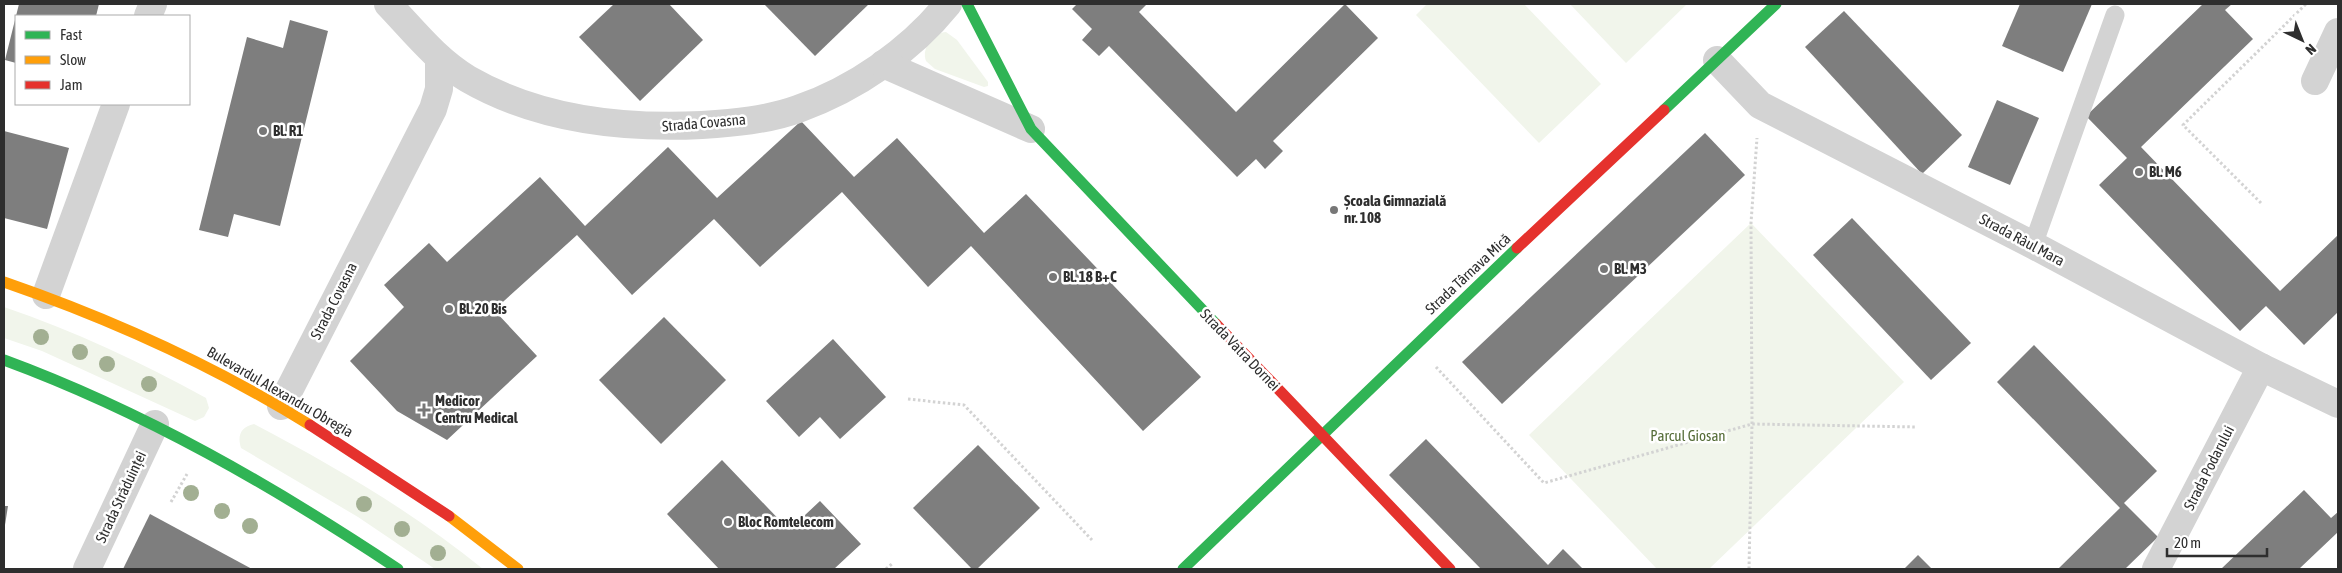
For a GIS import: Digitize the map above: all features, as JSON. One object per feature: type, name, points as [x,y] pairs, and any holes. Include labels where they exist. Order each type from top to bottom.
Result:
[{"type":"street","name":"Strada Covasna","points":[[388,4],[439,58],[488,90],[548,112],[589,121],[658,127],[736,123],[797,109],[844,89],[883,64],[904,47],[948,4]]},
{"type":"street","name":"Strada Vatra Dornei","points":[[967,4],[1031,129],[1450,569]]},
{"type":"street","name":"Strada Târnava Mică","points":[[1182,569],[1415,345],[1776,4]]},
{"type":"street","points":[[2315,80],[2338,32]]},
{"type":"street","name":"Strada Covasna","points":[[281,406],[433,109],[439,89],[439,58]]},
{"type":"street","name":"Strada Râul Mara","points":[[1717,60],[1760,105],[2033,245],[2261,367],[2338,404]]},
{"type":"street","name":"Strada Vatra Dornei","points":[[883,64],[1031,129]]},
{"type":"street","points":[[46,296],[116,105]]},
{"type":"street","name":"Bulevardul Alexandru Obregia","points":[[4,282],[46,296],[189,357],[281,406],[454,519],[518,569]]},
{"type":"street","points":[[4,360],[98,398],[155,424],[252,477],[398,569]]},
{"type":"street","name":"Strada Podarului","points":[[2156,569],[2261,367]]},
{"type":"street","name":"Strada Străduinței","points":[[87,569],[155,424]]},
{"type":"lane","points":[[2033,245],[2115,15]]},
{"type":"path","points":[[2261,203],[2183,125],[2306,4]]},
{"type":"path","points":[[1749,569],[1752,424],[1751,223],[1760,105]]},
{"type":"path","points":[[1415,345],[1544,483],[1752,424],[1916,427]]},
{"type":"path","points":[[908,399],[964,405],[1092,540]]},
{"type":"path","points":[[886,569],[893,563]]},
{"type":"green space","points":[[1427,4],[1524,4],[1601,84],[1539,143],[1416,15]]},
{"type":"green space","points":[[1570,4],[1687,4],[1626,63]]},
{"type":"green space","points":[[946,32],[957,40],[988,82],[988,86],[984,87],[935,69],[926,61],[925,51],[929,42],[937,35]]},
{"type":"green space","name":"Parcul Giosan","points":[[1751,223],[1904,382],[1709,569],[1657,569],[1529,435]]},
{"type":"green space","points":[[4,307],[82,337],[157,372],[206,398],[209,408],[204,417],[195,421],[42,351],[4,338]]},
{"type":"green space","points":[[254,424],[314,456],[401,509],[483,569],[435,569],[358,517],[241,448],[241,432],[246,427]]},
{"type":"building","points":[[19,4],[99,4],[96,15],[16,15]]},
{"type":"building","points":[[614,4],[669,4],[703,40],[640,101],[579,37]]},
{"type":"building","points":[[764,4],[869,4],[815,56]]},
{"type":"building","points":[[1077,4],[1147,4],[1139,12],[1236,112],[1345,4],[1378,38],[1273,141],[1283,151],[1265,169],[1256,159],[1237,177],[1109,46],[1099,56],[1082,40],[1092,29],[1072,9]]},
{"type":"building","points":[[2020,4],[2092,4],[2063,72],[2002,46]]},
{"type":"building","name":"Bl. M6","points":[[2203,4],[2232,4],[2225,10],[2253,39],[2141,147],[2280,291],[2338,235],[2338,312],[2304,345],[2266,306],[2240,331],[2099,185],[2127,158],[2086,116]]},
{"type":"building","points":[[1844,11],[1962,135],[1922,174],[1805,47]]},
{"type":"building","points":[[15,20],[15,63],[5,60]]},
{"type":"building","name":"Bl. R1","points":[[290,20],[328,31],[280,226],[234,214],[228,237],[199,230],[247,37],[283,48]]},
{"type":"building","points":[[1997,100],[2039,118],[2010,185],[1968,167]]},
{"type":"building","name":"Bl. 18 B+C","points":[[801,121],[854,177],[897,138],[984,233],[1026,194],[1201,377],[1143,431],[971,246],[928,287],[842,192],[760,267],[714,219],[632,295],[577,235],[494,310],[537,356],[447,440],[397,411],[350,361],[404,307],[384,285],[429,243],[447,262],[540,177],[585,226],[668,147],[717,198]]},
{"type":"building","points":[[4,131],[69,148],[47,229],[4,218]]},
{"type":"building","name":"Bl. M3","points":[[1705,133],[1745,175],[1502,404],[1462,362]]},
{"type":"building","points":[[1852,218],[1971,343],[1931,380],[1813,255]]},
{"type":"building","points":[[664,317],[726,380],[661,444],[599,380]]},
{"type":"building","points":[[833,339],[886,397],[840,439],[820,417],[799,437],[766,401]]},
{"type":"building","points":[[2034,345],[2157,471],[2124,503],[2158,537],[2125,569],[2058,569],[2120,508],[1997,382]]},
{"type":"building","points":[[1426,439],[1548,565],[1563,549],[1583,569],[1481,569],[1389,475]]},
{"type":"building","points":[[978,445],[1040,508],[977,569],[972,569],[913,508]]},
{"type":"building","name":"Bloc Romtelecom","points":[[722,460],[789,530],[820,501],[861,544],[834,569],[719,569],[667,514]]},
{"type":"building","points":[[2304,490],[2331,518],[2338,512],[2338,532],[2299,569],[2221,569]]},
{"type":"building","points":[[4,506],[8,506],[5,525],[4,525]]},
{"type":"building","points":[[150,514],[252,569],[123,569]]},
{"type":"building","points":[[1918,555],[1932,569],[1904,569]]},
{"type":"traffic: fast","points":[[967,4],[1031,129],[1216,324]]},
{"type":"traffic: fast","points":[[1664,110],[1776,4]]},
{"type":"traffic: fast","points":[[1183,569],[1517,248]]},
{"type":"traffic: fast","points":[[4,360],[107,403],[158,427],[256,480],[398,569]]},
{"type":"traffic: slow","points":[[4,282],[44,296],[161,345],[199,363],[310,425]]},
{"type":"traffic: slow","points":[[449,516],[518,569]]},
{"type":"traffic: jam","points":[[1517,248],[1664,110]]},
{"type":"traffic: jam","points":[[1216,324],[1450,569]]},
{"type":"traffic: jam","points":[[310,425],[449,516]]},
{"type":"place","name":"Bl. R1","points":[[263,131]]},
{"type":"place","name":"Bl. M6","points":[[2139,172]]},
{"type":"place","name":"Școala Gimnazială nr. 108","points":[[1334,210]]},
{"type":"place","name":"Bl. M3","points":[[1604,269]]},
{"type":"place","name":"Bl. 18 B+C","points":[[1053,277]]},
{"type":"place","name":"Bl. 20 Bis","points":[[449,309]]},
{"type":"place","name":"Medicor Centru Medical","points":[[424,410]]},
{"type":"place","name":"Bloc Romtelecom","points":[[728,522]]}]
